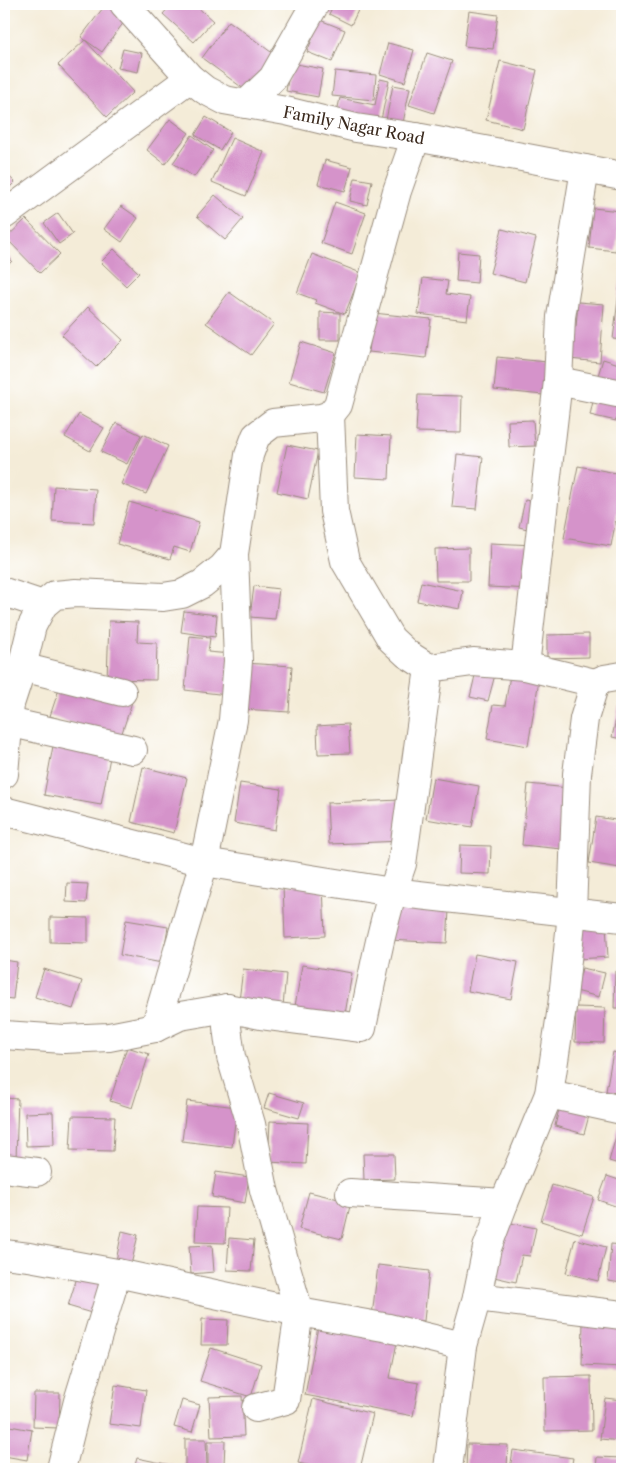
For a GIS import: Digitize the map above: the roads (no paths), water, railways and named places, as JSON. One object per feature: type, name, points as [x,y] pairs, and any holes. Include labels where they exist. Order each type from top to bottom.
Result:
[{"type":"street","name":"Family Nagar Road","points":[[124,4],[190,78],[205,90],[224,100],[356,128],[416,137],[622,176]]},
{"type":"street","points":[[246,104],[273,78],[315,4]]},
{"type":"street","points":[[4,215],[190,78]]},
{"type":"street","points":[[416,137],[397,192],[338,405],[330,416],[334,511],[345,561],[391,639],[407,654],[429,668],[473,662],[525,666],[595,683],[604,679],[622,676]]},
{"type":"street","points":[[525,666],[558,381],[561,317],[585,169]]},
{"type":"street","points":[[558,381],[622,394]]},
{"type":"street","points":[[155,1028],[204,862],[233,720],[238,661],[234,554],[249,455],[256,436],[273,423],[330,416]]},
{"type":"street","points":[[4,774],[7,709],[22,667],[32,626],[43,605],[55,595],[76,593],[163,597],[182,594],[202,584],[222,568],[234,554]]},
{"type":"street","points":[[4,592],[43,605]]},
{"type":"street","points":[[22,667],[122,692]]},
{"type":"street","points":[[4,1035],[64,1039],[109,1036],[155,1028],[180,1016],[227,1008],[261,1015],[362,1028],[376,957],[392,892],[402,864],[429,668]]},
{"type":"street","points":[[448,1469],[464,1346],[487,1248],[549,1094],[562,1007],[572,913],[577,774],[584,719],[595,683]]},
{"type":"street","points":[[7,709],[134,750]]},
{"type":"street","points":[[4,811],[204,862],[392,892],[622,918]]},
{"type":"street","points":[[227,1008],[227,1027],[231,1058],[251,1124],[264,1190],[299,1312],[286,1400],[256,1408]]},
{"type":"street","points":[[549,1094],[622,1110]]},
{"type":"street","points":[[4,1168],[37,1172]]},
{"type":"street","points":[[350,1193],[504,1203]]},
{"type":"street","points":[[4,1254],[117,1273],[299,1312],[389,1328],[464,1346]]},
{"type":"street","points":[[61,1469],[78,1401],[117,1273]]},
{"type":"street","points":[[477,1297],[622,1315]]}]
